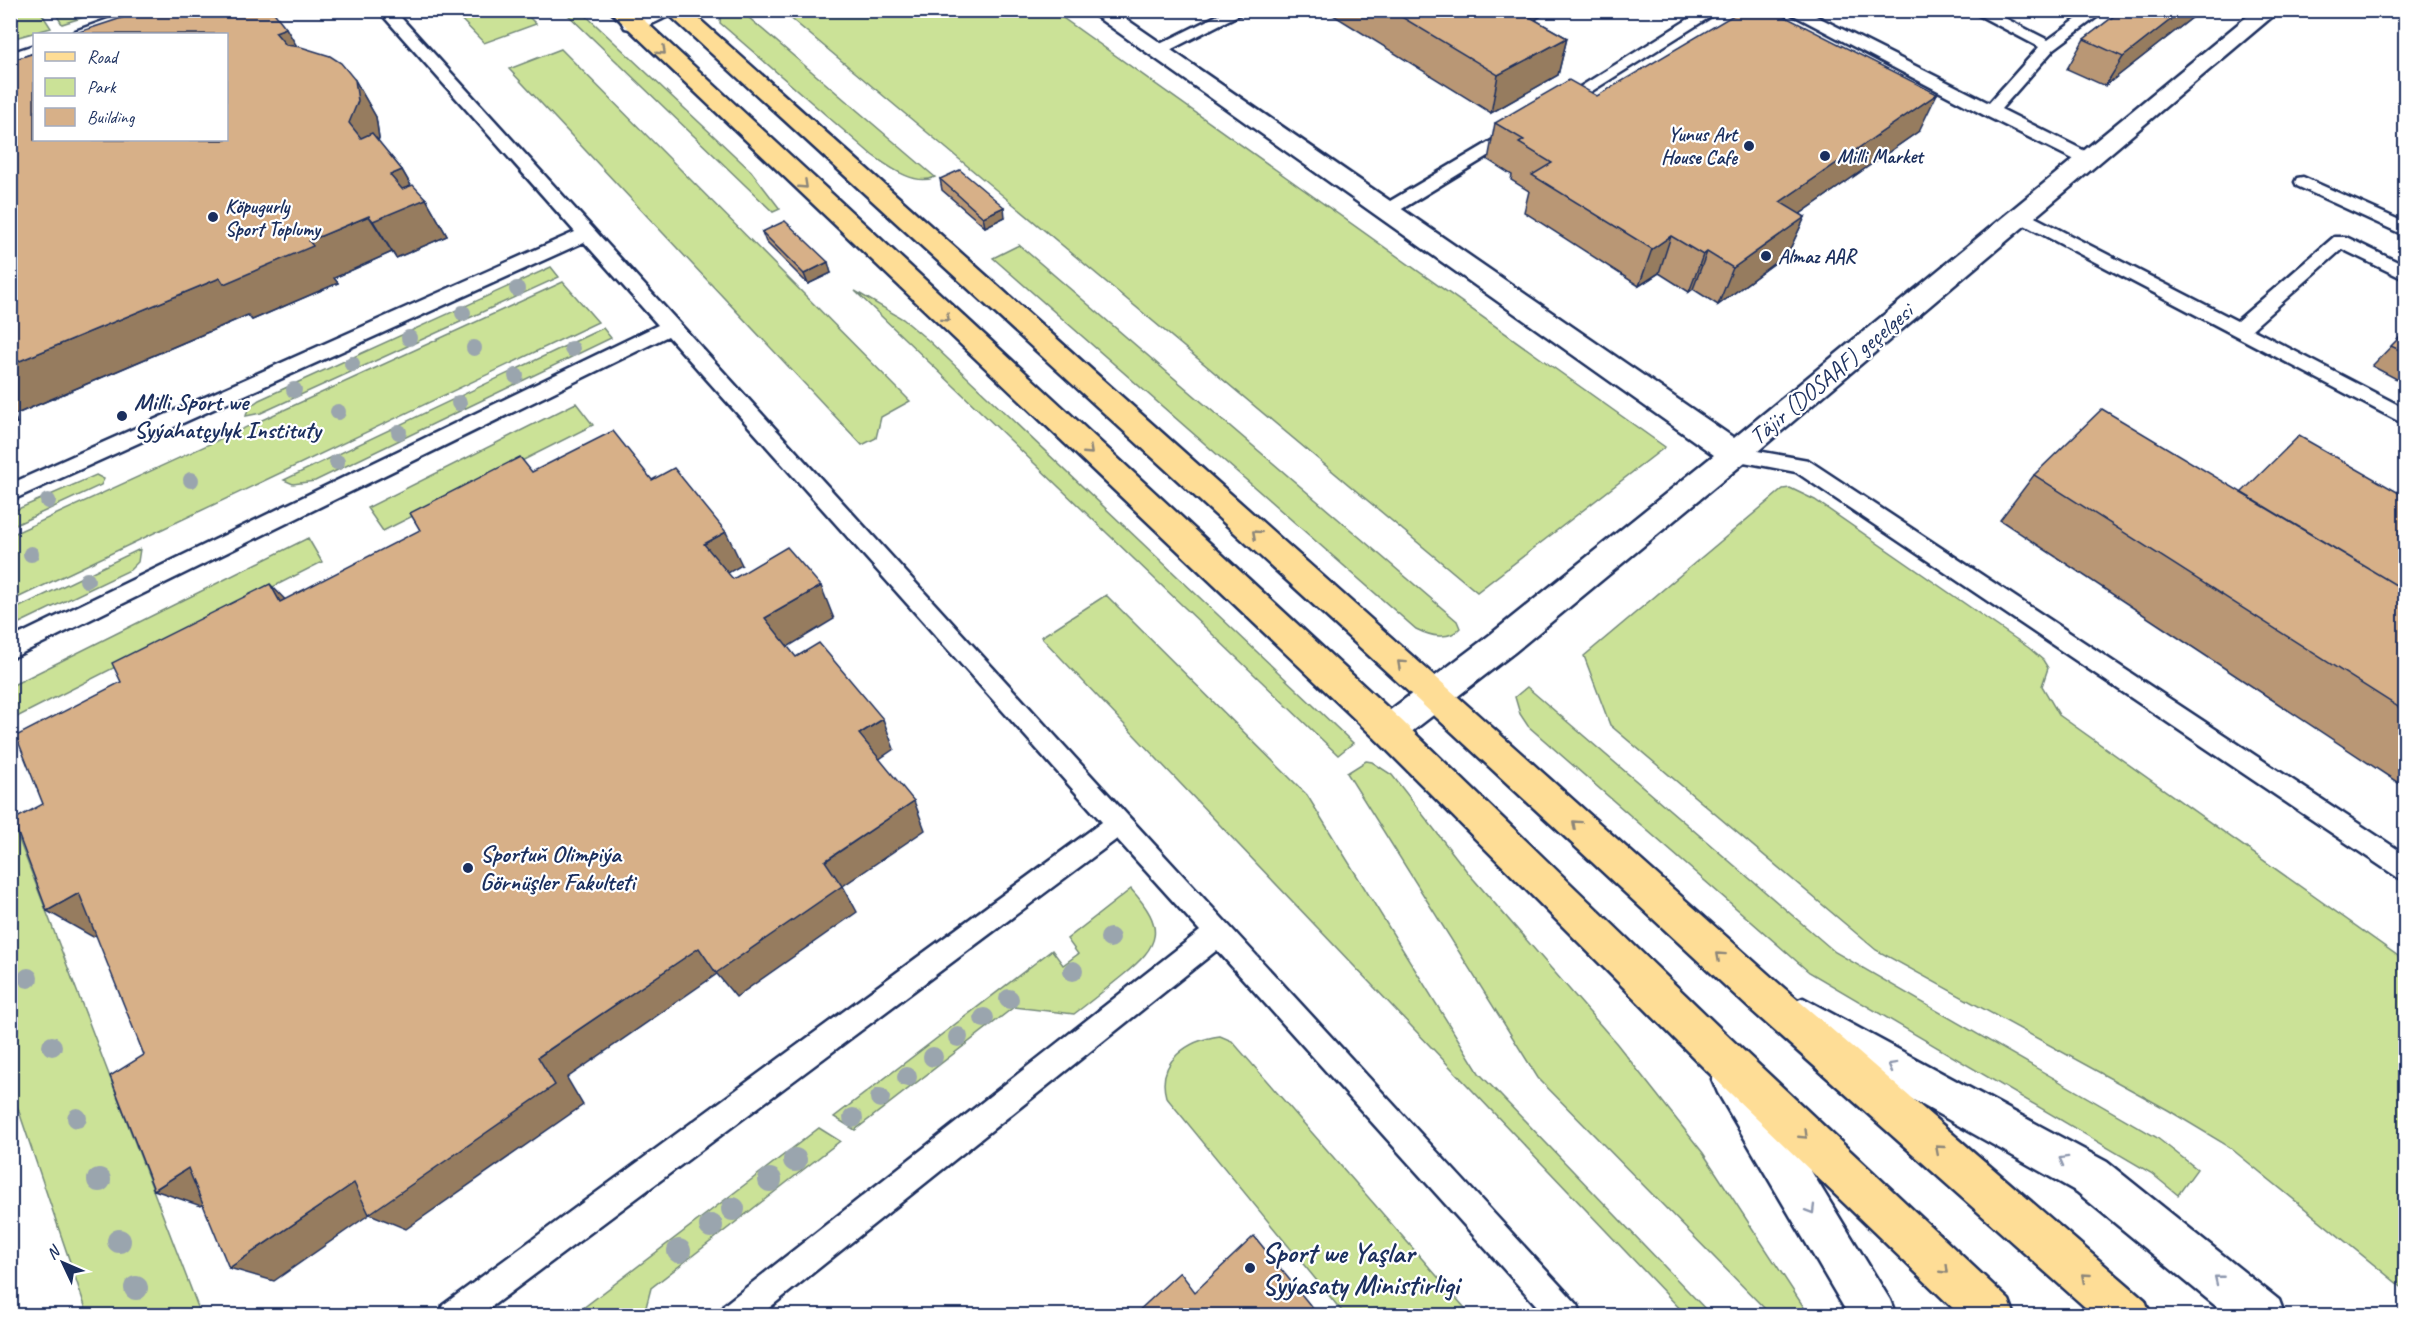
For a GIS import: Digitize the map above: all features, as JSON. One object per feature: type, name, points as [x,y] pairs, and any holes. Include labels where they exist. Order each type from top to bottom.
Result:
[{"type":"main road","points":[[675,10],[1435,695],[1763,995],[2129,1316]]},
{"type":"main road","points":[[626,16],[1389,730],[1716,1052],[1993,1316]]},
{"type":"street","points":[[626,16],[663,10]]},
{"type":"street","points":[[1098,10],[1735,454]]},
{"type":"street","name":"Täjir (DOSAAF) geçelgesi","points":[[1389,730],[1735,454],[2269,10]]},
{"type":"street","points":[[1763,995],[2092,1176],[2263,1316]]},
{"type":"street","points":[[1716,1052],[1874,1316]]},
{"type":"lane","points":[[83,33],[150,10]]},
{"type":"lane","points":[[385,10],[1119,824],[1567,1316]]},
{"type":"lane","points":[[1156,51],[1241,10]]},
{"type":"lane","points":[[1545,114],[1714,10]]},
{"type":"lane","points":[[1791,10],[2089,160]]},
{"type":"lane","points":[[1976,10],[2049,46]]},
{"type":"lane","points":[[1990,112],[2049,46],[2099,10]]},
{"type":"lane","points":[[10,58],[33,50]]},
{"type":"lane","points":[[1386,211],[1525,126]]},
{"type":"lane","points":[[2303,182],[2406,230]]},
{"type":"lane","points":[[2020,216],[2406,418]]},
{"type":"lane","points":[[10,493],[586,234]]},
{"type":"lane","points":[[2239,330],[2340,241],[2406,274]]},
{"type":"lane","points":[[10,650],[671,327]]},
{"type":"lane","points":[[1735,454],[1801,465],[2406,869]]},
{"type":"lane","points":[[454,1316],[1119,824]]},
{"type":"lane","points":[[735,1316],[1219,932]]},
{"type":"green space","points":[[10,11],[40,11],[51,28],[11,39]]},
{"type":"green space","points":[[54,11],[103,11],[62,24]]},
{"type":"green space","points":[[453,11],[523,11],[536,24],[484,43]]},
{"type":"green space","points":[[564,11],[581,11],[751,171],[780,209],[773,212]]},
{"type":"green space","points":[[721,11],[741,11],[935,177],[919,179],[910,177],[872,155],[720,23]]},
{"type":"green space","points":[[782,11],[1053,11],[1665,447],[1477,592]]},
{"type":"green space","points":[[561,49],[910,401],[881,417],[876,438],[862,445],[509,69]]},
{"type":"green space","points":[[1019,245],[1457,621],[1460,628],[1445,636],[1427,634],[1416,629],[993,258]]},
{"type":"green space","points":[[551,267],[559,277],[261,413],[246,416],[248,408],[259,400]]},
{"type":"green space","points":[[563,282],[598,322],[11,601],[11,535]]},
{"type":"green space","points":[[855,291],[903,319],[929,341],[1353,743],[1338,755]]},
{"type":"green space","points":[[603,328],[611,338],[315,481],[293,484],[284,480]]},
{"type":"green space","points":[[576,403],[593,425],[383,531],[367,508]]},
{"type":"green space","points":[[96,475],[104,479],[101,485],[11,527],[11,512]]},
{"type":"green space","points":[[1790,488],[1815,500],[2029,648],[2043,660],[2048,668],[2042,686],[2059,715],[2405,961],[2405,1290],[2228,1146],[2168,1110],[1876,950],[1610,725],[1584,656],[1783,489]]},
{"type":"green space","points":[[308,538],[322,562],[11,720],[11,686]]},
{"type":"green space","points":[[140,549],[138,562],[130,570],[11,627],[11,611]]},
{"type":"green space","points":[[1106,595],[1307,795],[1479,1073],[1711,1315],[1686,1315],[1041,637]]},
{"type":"green space","points":[[1527,687],[1835,952],[2156,1137],[2197,1169],[2178,1195],[2151,1173],[1809,972],[1528,726],[1520,714],[1515,697]]},
{"type":"green space","points":[[1366,761],[1372,762],[1392,775],[1469,874],[1617,1044],[1703,1153],[1809,1315],[1771,1315],[1538,1078],[1347,773]]},
{"type":"green space","points":[[10,819],[201,1315],[88,1315],[11,1088]]},
{"type":"green space","points":[[1131,889],[1150,915],[1154,925],[1151,945],[1135,965],[1074,1014],[1014,1007],[855,1130],[834,1117],[1052,950],[1063,965],[1078,954],[1067,939]]},
{"type":"green space","points":[[1220,1036],[1232,1041],[1471,1315],[1345,1315],[1166,1097],[1164,1084],[1166,1073],[1170,1063],[1177,1055],[1197,1042]]},
{"type":"green space","points":[[819,1128],[840,1141],[651,1288],[644,1315],[574,1315]]},
{"type":"building","name":"Köpugurly Sport Toplumy","points":[[158,10],[272,10],[286,28],[275,32],[286,45],[330,56],[341,63],[355,80],[358,101],[349,123],[361,138],[372,133],[402,170],[390,175],[402,189],[413,185],[426,199],[373,221],[369,216],[309,241],[313,246],[224,284],[220,278],[10,365],[10,61],[33,53],[33,141],[228,141],[228,33],[76,33],[143,11],[146,15]]},
{"type":"building","points":[[1390,10],[1526,10],[1523,13],[1567,38],[1498,75]]},
{"type":"building","points":[[1742,10],[1772,10],[1937,94],[1780,202],[1805,217],[1733,268],[1707,252],[1703,255],[1671,236],[1652,249],[1532,175],[1552,163],[1519,143],[1524,140],[1495,123],[1569,80],[1597,96]]},
{"type":"building","points":[[2122,10],[2183,10],[2123,57],[2084,39]]},
{"type":"building","points":[[960,170],[1004,207],[983,217],[940,179]]},
{"type":"building","points":[[785,221],[828,262],[804,274],[762,232]]},
{"type":"building","points":[[2406,331],[2406,353],[2391,346]]},
{"type":"building","points":[[2102,409],[2406,591],[2406,712],[2034,475]]},
{"type":"building","name":"Sportuň Olimpiýa Görnüşler Fakulteti","points":[[613,431],[652,480],[674,468],[726,532],[704,544],[733,579],[787,547],[821,586],[765,618],[796,657],[819,643],[883,719],[859,734],[914,801],[825,861],[842,886],[716,973],[699,948],[538,1057],[555,1085],[369,1214],[354,1183],[229,1268],[188,1168],[154,1190],[110,1076],[144,1055],[79,893],[47,911],[13,820],[43,804],[16,736],[121,682],[112,663],[270,584],[280,602],[420,530],[410,513],[520,457],[532,472]]},
{"type":"building","points":[[2299,436],[2406,497],[2406,591],[2241,493]]},
{"type":"building","name":"Sport we Yaşlar Syýasaty Ministirligi","points":[[1254,1236],[1319,1316],[1133,1316],[1180,1272],[1195,1292]]},
{"type":"building","points":[[1328,1309],[1334,1316],[1321,1316]]},
{"type":"place","name":"Yunus Art House Cafe","points":[[1749,146]]},
{"type":"place","name":"Milli Market","points":[[1825,156]]},
{"type":"place","name":"Köpugurly Sport Toplumy","points":[[213,217]]},
{"type":"place","name":"Almaz AAR","points":[[1766,256]]},
{"type":"place","name":"Milli Sport we Syýahatçylyk Instituty","points":[[122,416]]},
{"type":"place","name":"Sportuň Olimpiýa Görnüşler Fakulteti","points":[[468,868]]},
{"type":"place","name":"Sport we Yaşlar Syýasaty Ministirligi","points":[[1250,1268]]}]
